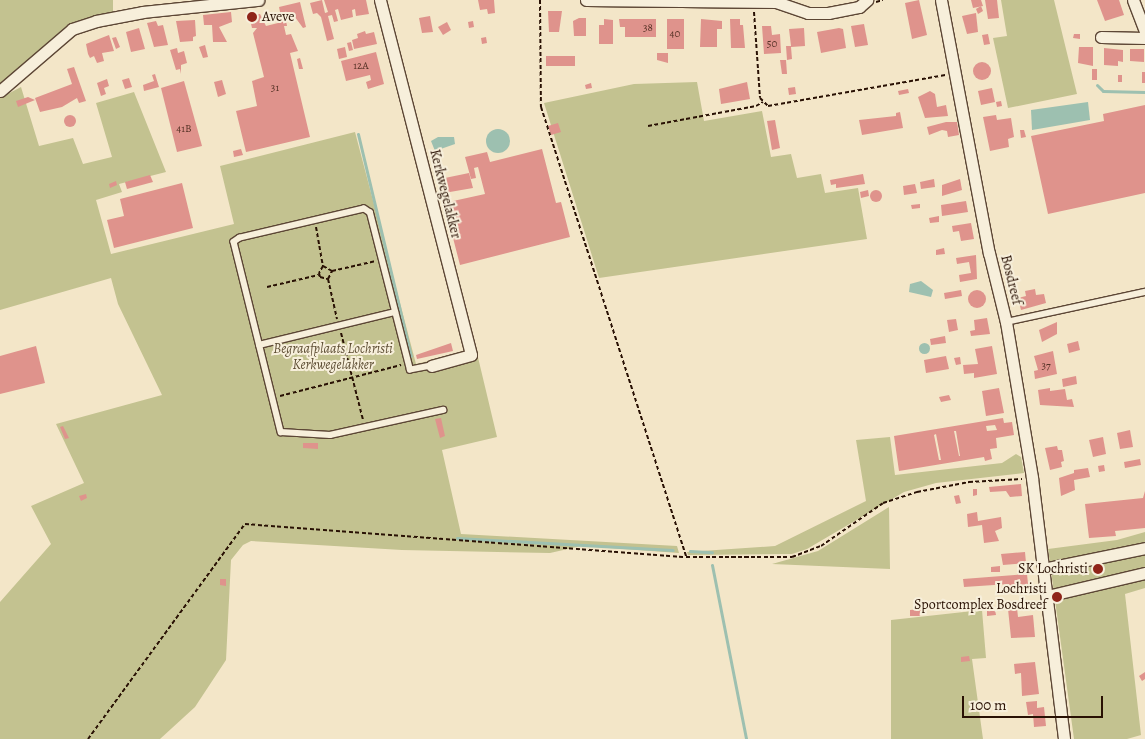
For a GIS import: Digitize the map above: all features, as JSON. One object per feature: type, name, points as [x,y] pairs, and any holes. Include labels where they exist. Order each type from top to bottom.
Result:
[{"type":"street","points":[[0,91],[72,29],[143,12],[258,0]]},
{"type":"street","name":"Kerkwegelakker","points":[[380,0],[470,356],[431,366]]},
{"type":"street","points":[[586,0],[776,2],[808,12],[828,12],[859,7],[868,0]]},
{"type":"street","name":"Bosdreef","points":[[941,0],[989,253],[1006,322],[1032,478],[1064,739]]},
{"type":"street","points":[[1134,0],[1145,32]]},
{"type":"street","points":[[1101,37],[1145,38]]},
{"type":"street","points":[[1043,569],[1145,548]]},
{"type":"street","points":[[1046,596],[1145,573]]},
{"type":"lane","points":[[431,366],[410,370],[370,213],[364,210],[234,242],[281,432],[330,435],[443,410]]},
{"type":"lane","points":[[1006,322],[1145,292]]},
{"type":"lane","points":[[259,346],[395,312]]},
{"type":"path","points":[[540,0],[541,107],[686,557]]},
{"type":"path","points":[[754,2],[763,102],[768,106],[955,73]]},
{"type":"path","points":[[648,126],[756,106],[763,102]]},
{"type":"path","points":[[315,221],[323,266],[319,275]]},
{"type":"path","points":[[323,266],[332,271],[383,259]]},
{"type":"path","points":[[332,271],[328,280],[365,428]]},
{"type":"path","points":[[267,287],[319,275],[328,280]]},
{"type":"path","points":[[272,398],[408,363]]},
{"type":"path","points":[[88,739],[246,524],[686,557],[792,557],[821,546],[883,503],[917,492],[968,482],[1032,478]]},
{"type":"green space","points":[[0,0],[113,0],[113,12],[73,23],[0,86]]},
{"type":"green space","points":[[1001,0],[1054,0],[1077,94],[1008,108],[993,38],[1007,36]]},
{"type":"green space","points":[[697,82],[704,121],[762,111],[771,157],[791,154],[797,178],[821,174],[825,193],[858,188],[867,239],[599,278],[544,103],[634,84]]},
{"type":"green space","name":"Begraafplaats Lochristi Kerkwegelakker","points":[[21,87],[39,146],[73,138],[83,164],[112,157],[96,103],[134,92],[166,172],[119,184],[122,192],[96,200],[111,254],[234,224],[220,166],[355,132],[416,364],[476,349],[497,437],[442,450],[461,534],[677,546],[679,553],[581,546],[550,553],[402,550],[251,541],[243,545],[231,560],[226,660],[195,707],[160,739],[0,739],[0,602],[51,544],[31,506],[84,483],[56,424],[162,395],[118,304],[111,278],[0,310],[0,98]]},
{"type":"green space","points":[[890,437],[895,475],[1002,463],[1016,454],[1021,457],[1024,473],[936,483],[904,492],[807,549],[792,554],[688,555],[687,552],[775,546],[866,501],[856,440]]},
{"type":"green space","points":[[889,507],[890,569],[772,564],[818,551]]},
{"type":"green space","points":[[1145,532],[1145,588],[1125,594],[1141,735],[1127,739],[1074,739],[1048,549],[1117,540]]},
{"type":"green space","points":[[982,610],[986,658],[972,659],[983,739],[891,739],[891,620]]},
{"type":"shaded area","points":[[1088,102],[1090,120],[1032,130],[1031,110]]},
{"type":"shaded area","points":[[498,129],[507,132],[510,141],[507,150],[498,153],[489,150],[486,141],[489,132]]},
{"type":"shaded area","points":[[438,137],[454,137],[455,144],[435,151],[431,141]]},
{"type":"shaded area","points":[[921,281],[933,290],[931,297],[909,292],[910,284]]},
{"type":"shaded area","points":[[924,342],[930,348],[924,354],[918,348]]},
{"type":"building","points":[[322,0],[325,13],[328,12],[324,0],[366,0],[369,14],[356,16],[355,9],[352,10],[353,17],[341,20],[338,9],[335,10],[338,21],[334,22],[332,15],[328,16],[334,39],[327,41],[321,17],[317,13],[313,14],[310,3]]},
{"type":"building","points":[[478,0],[494,0],[495,13],[488,14],[487,9],[480,10]]},
{"type":"building","points":[[919,0],[927,35],[912,39],[905,3]]},
{"type":"building","points":[[971,0],[981,0],[983,6],[973,8]]},
{"type":"building","points":[[985,0],[997,0],[999,18],[988,19]]},
{"type":"building","points":[[1097,0],[1119,0],[1124,15],[1105,21]]},
{"type":"building","points":[[300,2],[306,27],[303,28],[295,17],[286,20],[287,26],[284,26],[286,35],[291,34],[298,51],[290,53],[310,137],[246,152],[236,111],[257,106],[252,81],[264,77],[253,33],[257,28],[252,28],[249,15],[260,14],[266,26],[282,22],[279,7]]},
{"type":"building","points":[[981,6],[983,11],[978,14],[976,9]]},
{"type":"building","points":[[548,11],[562,11],[559,32],[549,32]]},
{"type":"building","points":[[231,12],[232,22],[219,27],[227,42],[213,42],[212,25],[204,25],[203,15]]},
{"type":"building","points":[[976,13],[978,32],[967,34],[962,16]]},
{"type":"building","points":[[430,16],[433,32],[422,33],[419,18]]},
{"type":"building","points":[[579,18],[586,18],[586,36],[574,36],[573,21]]},
{"type":"building","points":[[604,19],[613,20],[613,44],[599,44],[599,25],[604,25]]},
{"type":"building","points":[[619,19],[656,19],[656,37],[625,37],[625,27],[620,27]]},
{"type":"building","points":[[667,19],[684,19],[684,49],[667,49]]},
{"type":"building","points":[[701,19],[722,21],[722,29],[717,29],[717,47],[700,47]]},
{"type":"building","points":[[730,19],[740,19],[740,25],[743,25],[745,48],[731,48]]},
{"type":"building","points":[[195,20],[196,36],[193,37],[193,41],[180,42],[176,21]]},
{"type":"building","points":[[156,21],[158,26],[163,25],[168,45],[154,47],[147,23]]},
{"type":"building","points":[[473,21],[474,27],[469,28],[468,22]]},
{"type":"building","points":[[447,22],[451,30],[443,35],[438,27]]},
{"type":"building","points":[[864,24],[868,45],[855,47],[851,26]]},
{"type":"building","points":[[762,26],[771,26],[772,35],[780,34],[781,53],[764,54]]},
{"type":"building","points":[[139,28],[145,49],[131,52],[126,32]]},
{"type":"building","points":[[804,28],[805,46],[791,47],[792,59],[787,60],[786,46],[791,46],[789,29]]},
{"type":"building","points":[[843,29],[846,48],[821,53],[817,32]]},
{"type":"building","points":[[365,31],[366,34],[374,32],[377,44],[354,49],[352,40],[358,38],[357,34]]},
{"type":"building","points":[[988,34],[990,44],[984,45],[982,35]]},
{"type":"building","points":[[1074,34],[1080,34],[1080,39],[1073,38]]},
{"type":"building","points":[[109,35],[114,51],[102,53],[104,61],[97,63],[94,56],[90,58],[86,44]]},
{"type":"building","points":[[116,37],[120,47],[116,49],[112,38]]},
{"type":"building","points":[[486,37],[487,43],[482,44],[481,38]]},
{"type":"building","points":[[351,42],[353,50],[349,51],[347,43]]},
{"type":"building","points":[[205,45],[208,57],[203,58],[199,47]]},
{"type":"building","points":[[345,47],[347,57],[339,59],[337,49]]},
{"type":"building","points":[[1079,47],[1093,47],[1093,66],[1078,63]]},
{"type":"building","points":[[177,48],[178,53],[184,51],[187,63],[181,65],[181,74],[180,69],[176,70],[170,50]]},
{"type":"building","points":[[1104,48],[1123,50],[1123,62],[1118,61],[1118,66],[1104,65]]},
{"type":"building","points":[[1130,49],[1144,49],[1144,62],[1130,61]]},
{"type":"building","points":[[376,52],[384,84],[368,89],[366,82],[371,80],[370,75],[346,81],[341,61]]},
{"type":"building","points":[[657,53],[668,53],[668,63],[657,60]]},
{"type":"building","points":[[546,56],[575,56],[575,66],[546,66]]},
{"type":"building","points":[[300,58],[303,69],[299,69],[297,59]]},
{"type":"building","points":[[780,60],[786,60],[787,74],[782,74]]},
{"type":"building","points":[[982,62],[988,65],[991,71],[988,77],[982,80],[976,77],[973,71],[976,65]]},
{"type":"building","points":[[74,67],[86,101],[79,103],[77,98],[62,107],[40,112],[35,98],[72,84],[67,69]]},
{"type":"building","points":[[1092,69],[1097,69],[1097,80],[1092,80]]},
{"type":"building","points":[[1142,72],[1145,72],[1145,83],[1142,83]]},
{"type":"building","points":[[155,74],[159,87],[144,91],[143,85],[154,81],[152,75]]},
{"type":"building","points":[[1118,75],[1122,75],[1122,82],[1118,82]]},
{"type":"building","points":[[129,78],[132,87],[125,89],[122,80]]},
{"type":"building","points":[[107,79],[109,86],[104,88],[106,94],[101,96],[97,83]]},
{"type":"building","points":[[222,80],[226,94],[218,97],[214,82]]},
{"type":"building","points":[[184,81],[202,146],[177,152],[161,88]]},
{"type":"building","points":[[747,82],[750,99],[721,104],[719,89]]},
{"type":"building","points":[[591,83],[592,88],[586,89],[585,85]]},
{"type":"building","points":[[795,87],[796,94],[789,95],[788,88]]},
{"type":"building","points":[[992,88],[995,102],[981,105],[978,91]]},
{"type":"building","points":[[908,89],[909,93],[899,95],[898,91]]},
{"type":"building","points":[[930,91],[935,94],[937,107],[946,105],[948,116],[925,118],[918,97]]},
{"type":"building","points":[[28,97],[35,100],[18,107],[16,101]]},
{"type":"building","points":[[1001,101],[1002,106],[997,107],[996,102]]},
{"type":"building","points":[[1145,105],[1145,193],[1048,214],[1031,136],[1104,121],[1103,114]]},
{"type":"building","points":[[900,112],[903,128],[862,135],[859,120],[896,116],[896,113]]},
{"type":"building","points":[[68,115],[72,115],[76,121],[72,127],[68,127],[64,123],[64,119]]},
{"type":"building","points":[[996,115],[997,120],[1011,118],[1014,137],[1008,139],[1009,147],[990,151],[983,117]]},
{"type":"building","points":[[775,120],[780,148],[772,150],[767,121]]},
{"type":"building","points":[[946,122],[957,122],[959,135],[948,137],[947,131],[942,130],[929,135],[927,127]]},
{"type":"building","points":[[558,123],[561,132],[551,135],[548,126]]},
{"type":"building","points":[[1020,130],[1024,130],[1026,137],[1021,138]]},
{"type":"building","points":[[241,149],[243,155],[234,157],[233,151]]},
{"type":"building","points":[[542,149],[556,203],[561,202],[570,237],[460,265],[444,203],[485,194],[478,167],[474,168],[476,178],[471,179],[465,157],[487,152],[490,162]]},
{"type":"building","points":[[469,173],[473,188],[444,193],[440,179]]},
{"type":"building","points":[[863,174],[865,184],[836,188],[836,184],[831,185],[830,180]]},
{"type":"building","points":[[150,175],[153,182],[127,189],[125,182]]},
{"type":"building","points":[[934,179],[935,187],[921,189],[920,182]]},
{"type":"building","points":[[960,179],[962,190],[942,196],[942,185]]},
{"type":"building","points":[[116,181],[117,185],[110,188],[109,184]]},
{"type":"building","points":[[182,183],[193,228],[114,248],[107,220],[124,216],[120,199]]},
{"type":"building","points":[[915,184],[917,193],[904,195],[903,186]]},
{"type":"building","points":[[868,190],[869,196],[861,198],[860,192]]},
{"type":"building","points":[[874,190],[878,190],[882,196],[878,202],[874,202],[870,198],[870,194]]},
{"type":"building","points":[[966,201],[968,212],[942,216],[941,205]]},
{"type":"building","points":[[920,204],[920,208],[912,209],[911,205]]},
{"type":"building","points":[[939,216],[939,222],[930,223],[929,218]]},
{"type":"building","points":[[971,223],[974,239],[961,241],[959,231],[953,232],[952,226]]},
{"type":"building","points":[[944,248],[945,254],[936,255],[936,250]]},
{"type":"building","points":[[976,255],[977,279],[960,282],[959,275],[971,273],[969,262],[957,264],[956,258]]},
{"type":"building","points":[[1035,289],[1036,295],[1044,294],[1046,303],[1021,310],[1018,298],[1026,296],[1025,291]]},
{"type":"building","points":[[961,290],[962,296],[945,299],[944,293]]},
{"type":"building","points":[[977,290],[983,293],[986,299],[983,305],[977,308],[971,305],[968,299],[971,293]]},
{"type":"building","points":[[987,318],[990,334],[971,336],[970,331],[975,330],[974,320]]},
{"type":"building","points":[[956,319],[958,330],[949,332],[947,320]]},
{"type":"building","points":[[1057,322],[1057,334],[1042,342],[1039,330]]},
{"type":"building","points":[[945,336],[946,343],[931,345],[930,339]]},
{"type":"building","points":[[1078,341],[1080,350],[1069,353],[1067,344]]},
{"type":"building","points":[[451,343],[453,351],[417,359],[416,355]]},
{"type":"building","points":[[36,346],[45,383],[0,394],[0,356]]},
{"type":"building","points":[[992,346],[997,374],[974,378],[974,373],[964,374],[963,365],[978,364],[975,349]]},
{"type":"building","points":[[1053,351],[1057,374],[1035,379],[1034,371],[1038,370],[1034,356]]},
{"type":"building","points":[[946,356],[949,369],[926,373],[924,360]]},
{"type":"building","points":[[960,357],[961,364],[956,365],[954,358]]},
{"type":"building","points":[[1076,376],[1077,384],[1063,387],[1062,379]]},
{"type":"building","points":[[999,388],[1004,413],[986,416],[982,391]]},
{"type":"building","points":[[1050,388],[1050,391],[1065,389],[1067,400],[1072,399],[1074,407],[1040,405],[1038,390]]},
{"type":"building","points":[[949,395],[951,400],[941,402],[939,397]]},
{"type":"building","points":[[441,418],[445,436],[440,438],[435,419]]},
{"type":"building","points":[[1003,418],[1004,423],[1012,422],[1014,435],[996,438],[997,448],[990,449],[992,459],[985,461],[984,457],[899,471],[894,436]],"holes":[[[995,425],[997,430],[987,431],[986,426]],[[954,431],[956,431],[959,456]],[[936,434],[941,460],[939,460],[934,435]]]},
{"type":"building","points":[[63,426],[69,438],[65,439],[60,427]]},
{"type":"building","points":[[1130,430],[1133,447],[1120,449],[1117,433]]},
{"type":"building","points":[[1103,437],[1106,454],[1093,457],[1089,440]]},
{"type":"building","points":[[303,443],[318,443],[318,449],[303,448]]},
{"type":"building","points":[[1057,446],[1058,450],[1062,450],[1064,461],[1061,462],[1062,467],[1050,470],[1045,448]]},
{"type":"building","points":[[1140,459],[1141,465],[1125,468],[1124,462]]},
{"type":"building","points":[[1104,465],[1105,471],[1099,472],[1098,466]]},
{"type":"building","points":[[1088,468],[1090,477],[1074,480],[1075,490],[1061,496],[1059,478],[1074,473],[1074,470]]},
{"type":"building","points":[[1021,484],[1022,496],[1010,497],[1006,491],[990,492],[989,487]]},
{"type":"building","points":[[973,489],[977,489],[977,495],[973,496]]},
{"type":"building","points":[[1145,491],[1145,528],[1115,531],[1116,536],[1089,538],[1085,504],[1143,498]]},
{"type":"building","points":[[86,494],[87,498],[81,501],[79,496]]},
{"type":"building","points":[[959,495],[961,503],[956,504],[954,496]]},
{"type":"building","points":[[977,512],[978,521],[1001,517],[1002,528],[995,531],[999,541],[984,543],[982,525],[968,527],[967,514]]},
{"type":"building","points":[[1025,552],[1026,563],[1003,565],[1001,554]]},
{"type":"building","points":[[1000,566],[1000,572],[991,572],[991,567]]},
{"type":"building","points":[[1027,574],[1029,594],[1015,595],[1009,584],[964,587],[963,579]]},
{"type":"building","points":[[220,579],[226,579],[226,586],[220,585]]},
{"type":"building","points":[[1017,608],[1018,617],[1033,615],[1035,637],[1011,638],[1008,609]]},
{"type":"building","points":[[922,609],[920,616],[910,616],[910,610]]},
{"type":"building","points":[[995,610],[996,615],[987,616],[987,611]]},
{"type":"building","points":[[969,656],[970,661],[961,662],[961,657]]},
{"type":"building","points":[[1035,662],[1039,694],[1022,696],[1021,673],[1015,674],[1014,664]]},
{"type":"building","points":[[1145,672],[1145,679],[1142,681],[1139,676]]},
{"type":"building","points":[[1037,701],[1037,708],[1044,707],[1046,726],[1034,727],[1033,714],[1028,715],[1026,702]]},
{"type":"waterway","points":[[1097,85],[1103,91],[1145,92]]},
{"type":"waterway","points":[[358,134],[411,356]]},
{"type":"waterway","points":[[457,538],[673,550]]},
{"type":"waterway","points":[[690,551],[712,552]]},
{"type":"waterway","points":[[712,565],[746,739]]},
{"type":"place","name":"Aveve","points":[[252,17]]},
{"type":"place","name":"SK Lochristi","points":[[1098,569]]},
{"type":"place","name":"Lochristi Sportcomplex Bosdreef","points":[[1057,597]]}]
